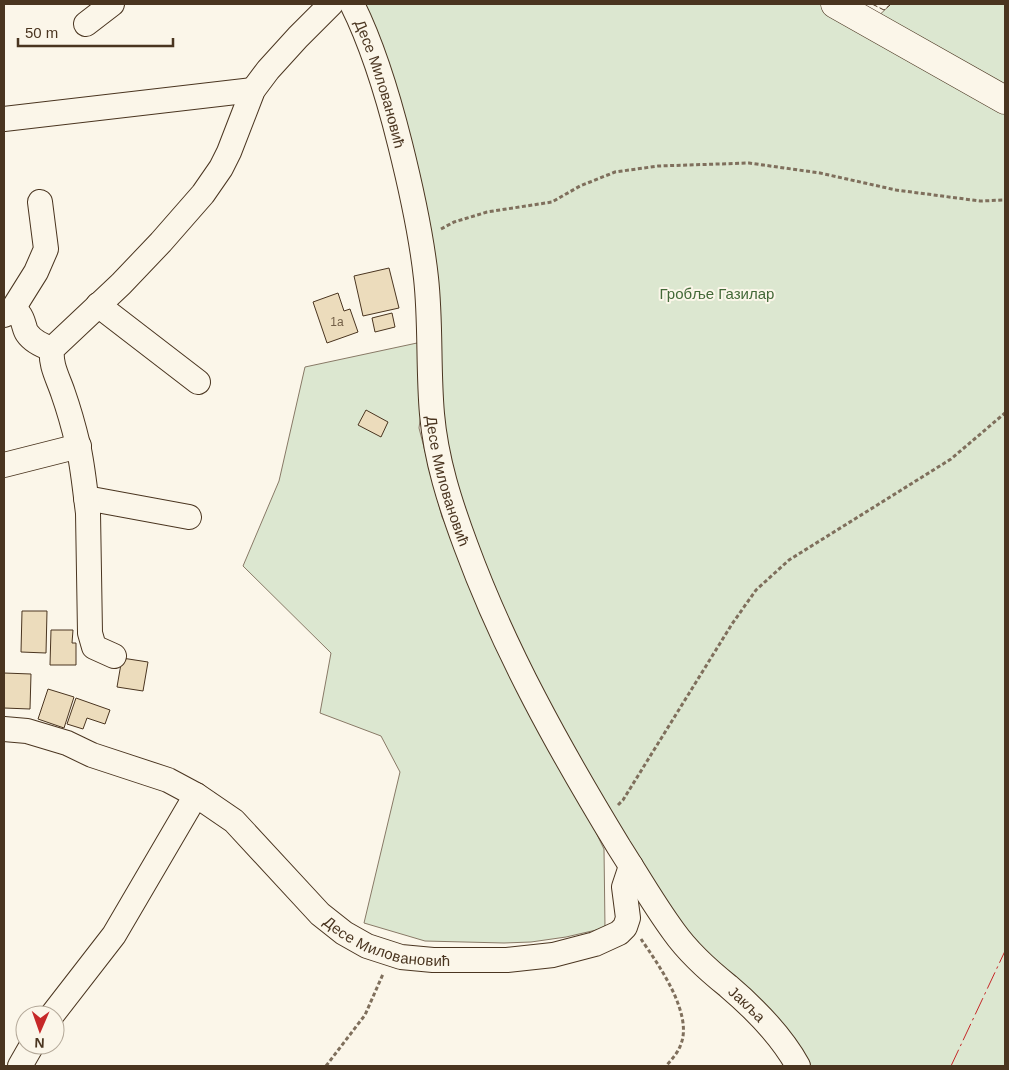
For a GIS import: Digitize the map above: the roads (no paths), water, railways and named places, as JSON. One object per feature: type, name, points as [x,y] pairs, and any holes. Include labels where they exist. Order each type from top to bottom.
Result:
[{"type":"main road","points":[[835,4],[1005,100]]},
{"type":"street","points":[[86,24],[112,4]]},
{"type":"street","points":[[114,656],[94,647],[90,633],[88,514],[86,498],[78,446],[63,393],[53,368],[52,349],[121,284],[203,194],[221,168],[229,152],[253,90],[298,37],[331,4]]},
{"type":"street","name":"Десе Миловановић","points":[[4,729],[27,731],[67,743],[92,755],[168,780],[196,795],[234,821],[320,914],[344,933],[367,946],[388,954],[401,957],[467,960],[508,960],[553,955],[596,944],[619,933],[625,927],[628,918],[624,888],[631,866],[546,723],[508,646],[482,586],[440,467],[432,413],[430,318],[421,242],[404,162],[386,93],[372,47],[352,4]]},
{"type":"street","points":[[4,119],[253,90]]},
{"type":"street","points":[[40,202],[46,250],[36,272],[8,313],[19,314],[24,320],[26,332],[40,345],[52,349]]},
{"type":"street","points":[[98,305],[198,382]]},
{"type":"street","points":[[4,465],[78,446]]},
{"type":"street","points":[[86,498],[189,517]]},
{"type":"street","points":[[60,1005],[114,935],[196,795]]},
{"type":"street","name":"Јакља","points":[[631,866],[674,932],[688,949],[712,974],[762,1018],[791,1054],[798,1066]]},
{"type":"street","points":[[20,1066],[26,1055]]},
{"type":"park label","name":"Гробље Газилар","points":[[717,293]]}]
